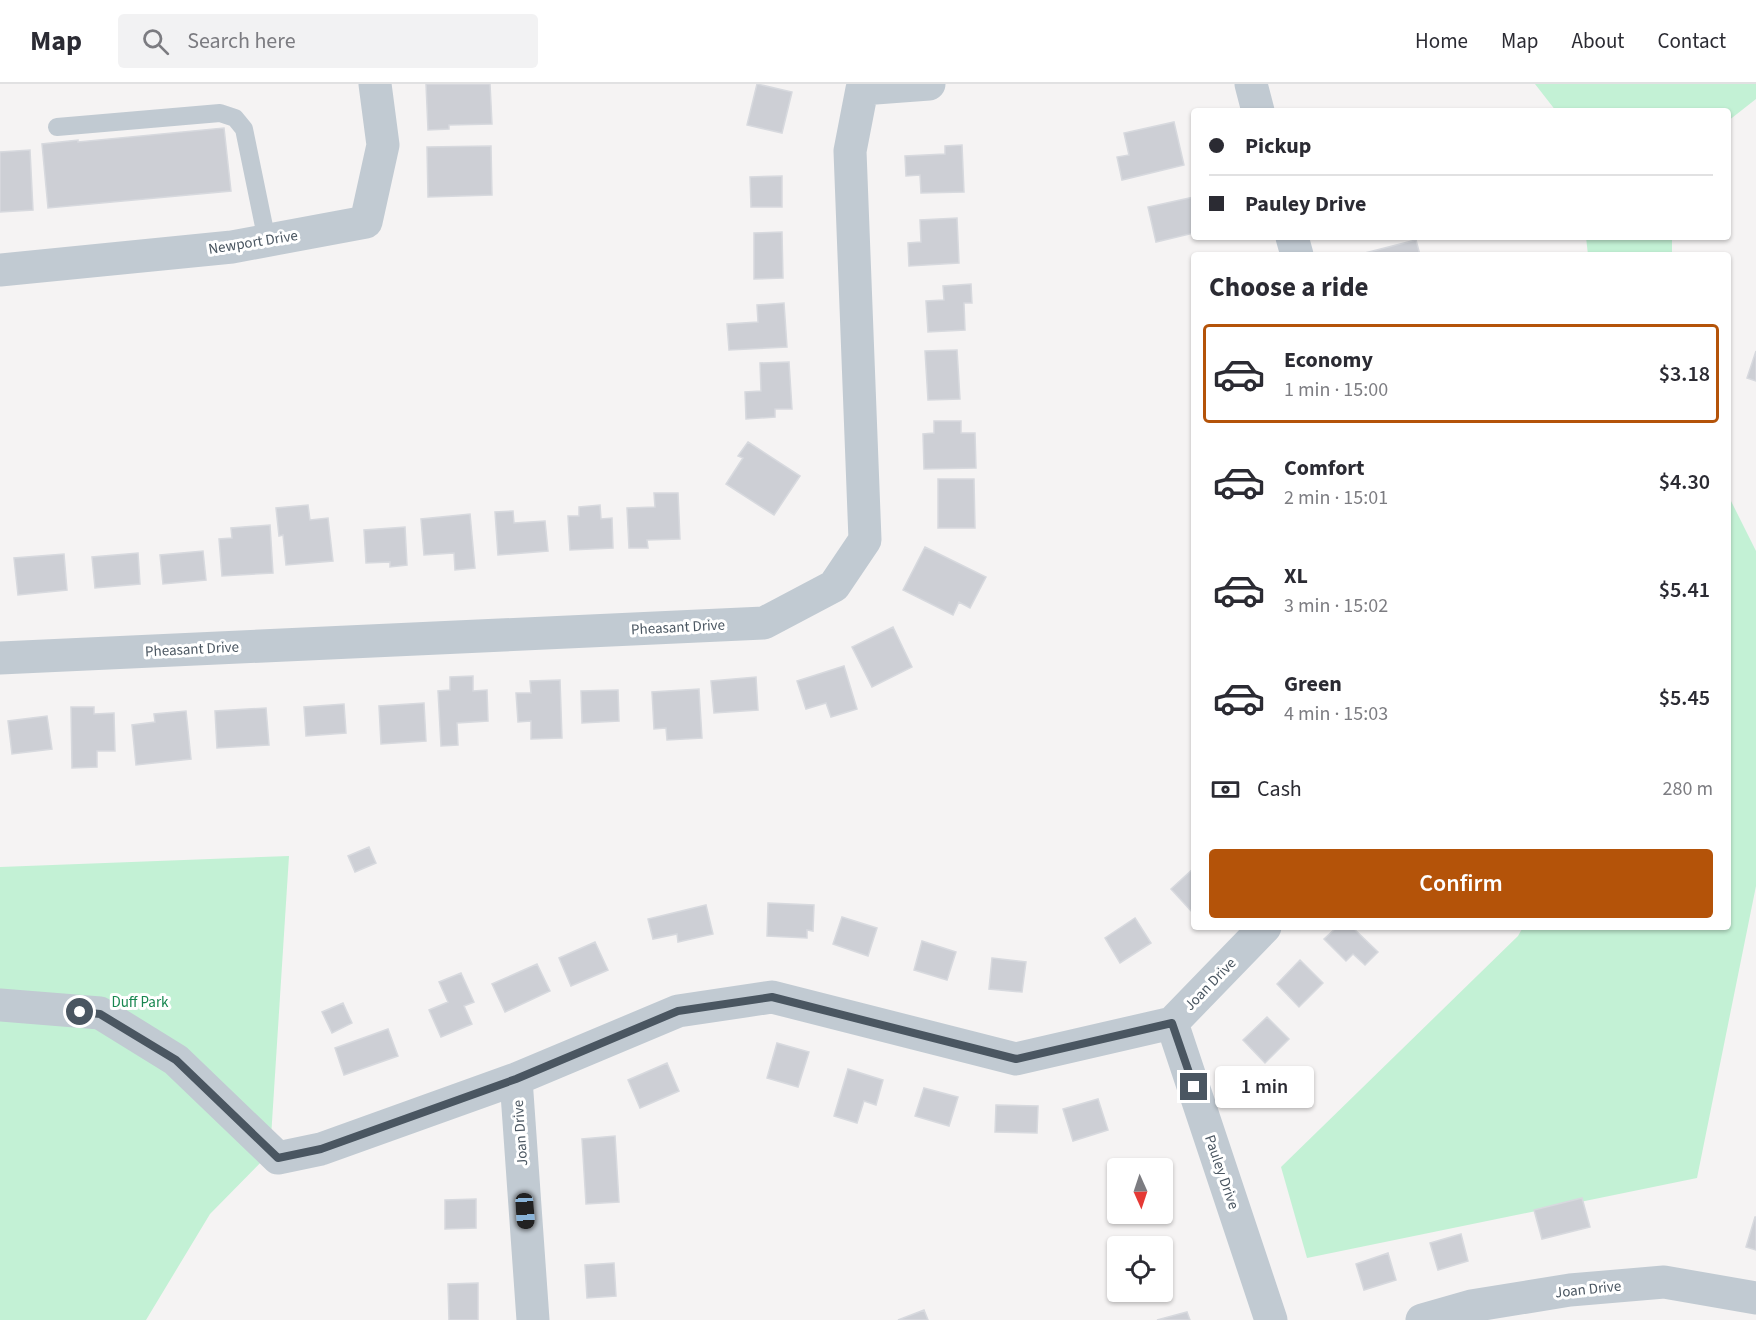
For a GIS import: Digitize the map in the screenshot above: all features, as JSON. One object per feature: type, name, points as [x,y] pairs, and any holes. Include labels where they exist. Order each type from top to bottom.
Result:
[{"type":"street","name":"Newport Drive","points":[[0,270],[232,247],[366,222],[383,145],[375,84]]},
{"type":"street","points":[[863,87],[929,84]]},
{"type":"street","points":[[1251,84],[1257,108]]},
{"type":"street","name":"Pheasant Drive","points":[[0,658],[764,623],[834,586],[865,540],[850,151],[863,87]]},
{"type":"street","name":"Joan Drive","points":[[533,1320],[516,1079],[678,1011],[772,997],[1016,1059],[1172,1023],[1262,930]]},
{"type":"street","points":[[0,1005],[100,1014],[176,1060],[278,1158],[321,1149],[516,1079]]},
{"type":"street","name":"Pauley Drive","points":[[1172,1023],[1271,1320]]},
{"type":"street","name":"Joan Drive","points":[[1422,1320],[1471,1306],[1570,1290],[1664,1282],[1756,1298]]},
{"type":"lane","points":[[57,127],[220,113],[235,118],[244,129],[267,241]]},
{"type":"green space","points":[[1535,84],[1756,84],[1756,99],[1731,119],[1731,108],[1554,108]]},
{"type":"green space","points":[[1586,240],[1672,240],[1672,252],[1588,252]]},
{"type":"green space","points":[[1731,501],[1756,551],[1756,886],[1697,1178],[1307,1258],[1281,1167],[1518,936],[1521,930],[1731,930]]},
{"type":"green space","name":"Duff Park","points":[[289,856],[270,1153],[210,1214],[146,1320],[0,1320],[0,867]]},
{"type":"building","points":[[426,84],[490,84],[492,124],[449,125],[449,129],[428,130]]},
{"type":"building","points":[[757,84],[792,92],[782,133],[747,125]]},
{"type":"building","points":[[1174,122],[1184,165],[1122,180],[1117,157],[1129,155],[1124,133]]},
{"type":"building","points":[[224,128],[231,191],[48,208],[42,144]]},
{"type":"building","points":[[962,145],[964,192],[921,193],[920,175],[906,176],[905,156],[945,154],[945,146]]},
{"type":"building","points":[[491,146],[492,195],[428,197],[427,147]]},
{"type":"building","points":[[30,150],[33,210],[0,212],[0,152]]},
{"type":"building","points":[[782,176],[782,207],[751,207],[750,177]]},
{"type":"building","points":[[1191,198],[1191,234],[1156,242],[1148,207]]},
{"type":"building","points":[[957,218],[959,263],[909,266],[908,243],[921,242],[920,220]]},
{"type":"building","points":[[782,232],[783,278],[754,279],[754,233]]},
{"type":"building","points":[[1416,240],[1419,252],[1369,252]]},
{"type":"building","points":[[971,284],[972,303],[964,303],[965,330],[928,332],[926,301],[944,300],[943,286]]},
{"type":"building","points":[[784,303],[787,347],[729,350],[727,324],[758,322],[757,305]]},
{"type":"building","points":[[957,350],[960,399],[928,400],[925,351]]},
{"type":"building","points":[[1756,351],[1756,381],[1747,378]]},
{"type":"building","points":[[789,362],[792,409],[775,409],[775,417],[746,419],[745,392],[761,391],[760,363]]},
{"type":"building","points":[[934,421],[961,421],[961,433],[975,433],[976,468],[924,469],[923,434],[934,433]]},
{"type":"building","points":[[748,442],[800,476],[774,515],[726,484],[743,458],[738,456]]},
{"type":"building","points":[[938,479],[974,479],[975,528],[938,528]]},
{"type":"building","points":[[654,493],[678,493],[680,539],[647,540],[648,548],[629,548],[627,508],[655,507]]},
{"type":"building","points":[[308,505],[310,520],[328,518],[333,561],[286,565],[283,535],[279,536],[276,508]]},
{"type":"building","points":[[600,505],[601,519],[612,518],[613,548],[570,550],[568,516],[579,516],[579,507]]},
{"type":"building","points":[[513,511],[514,523],[545,521],[548,551],[498,555],[495,512]]},
{"type":"building","points":[[470,514],[475,568],[455,570],[454,553],[424,555],[421,519]]},
{"type":"building","points":[[270,525],[273,573],[222,576],[219,539],[232,538],[231,528]]},
{"type":"building","points":[[405,527],[407,565],[390,567],[390,562],[366,563],[364,530]]},
{"type":"building","points":[[925,547],[986,577],[970,608],[959,602],[953,615],[903,590]]},
{"type":"building","points":[[203,551],[206,580],[163,584],[160,555]]},
{"type":"building","points":[[138,553],[140,584],[95,588],[92,557]]},
{"type":"building","points":[[64,554],[67,590],[18,595],[14,558]]},
{"type":"building","points":[[893,627],[912,667],[872,687],[852,647]]},
{"type":"building","points":[[844,666],[857,709],[831,717],[826,703],[806,709],[797,681]]},
{"type":"building","points":[[473,676],[473,691],[487,690],[488,721],[457,723],[458,745],[441,746],[438,691],[450,690],[450,677]]},
{"type":"building","points":[[756,677],[758,710],[714,713],[711,681]]},
{"type":"building","points":[[560,680],[562,738],[531,739],[531,721],[518,722],[516,693],[531,693],[530,681]]},
{"type":"building","points":[[699,689],[702,738],[667,740],[666,728],[654,729],[652,692]]},
{"type":"building","points":[[618,690],[619,721],[582,723],[581,691]]},
{"type":"building","points":[[424,703],[426,741],[381,744],[379,706]]},
{"type":"building","points":[[344,704],[346,733],[306,736],[304,707]]},
{"type":"building","points":[[71,707],[94,707],[94,714],[114,713],[115,751],[97,751],[97,767],[72,768]]},
{"type":"building","points":[[266,708],[269,745],[217,748],[215,711]]},
{"type":"building","points":[[186,711],[191,759],[136,765],[132,725],[155,722],[154,714]]},
{"type":"building","points":[[47,716],[52,749],[12,754],[8,721]]},
{"type":"building","points":[[369,847],[376,863],[355,872],[348,856]]},
{"type":"building","points":[[1191,871],[1191,911],[1171,889]]},
{"type":"building","points":[[768,903],[814,905],[813,931],[807,930],[807,938],[767,936]]},
{"type":"building","points":[[706,905],[713,934],[678,942],[677,934],[653,939],[648,919]]},
{"type":"building","points":[[842,917],[877,928],[868,956],[833,944]]},
{"type":"building","points":[[1135,918],[1151,943],[1120,963],[1105,938]]},
{"type":"building","points":[[1334,930],[1355,930],[1378,952],[1365,965],[1353,954],[1346,961],[1324,939]]},
{"type":"building","points":[[922,941],[956,952],[947,980],[914,970]]},
{"type":"building","points":[[595,942],[608,970],[571,986],[559,958]]},
{"type":"building","points":[[992,958],[1026,962],[1022,992],[989,989]]},
{"type":"building","points":[[1300,960],[1323,983],[1299,1007],[1277,984]]},
{"type":"building","points":[[537,964],[550,991],[505,1012],[492,984]]},
{"type":"building","points":[[461,973],[474,1002],[464,1006],[472,1024],[441,1037],[429,1010],[448,1002],[439,982]]},
{"type":"building","points":[[343,1003],[352,1023],[332,1033],[322,1012]]},
{"type":"building","points":[[1267,1017],[1289,1039],[1265,1063],[1243,1040]]},
{"type":"building","points":[[388,1029],[398,1056],[344,1075],[335,1048]]},
{"type":"building","points":[[777,1043],[809,1052],[798,1087],[767,1078]]},
{"type":"building","points":[[667,1063],[679,1091],[640,1108],[628,1080]]},
{"type":"building","points":[[848,1069],[883,1080],[876,1105],[864,1101],[857,1123],[834,1116]]},
{"type":"building","points":[[924,1088],[958,1097],[949,1126],[915,1116]]},
{"type":"building","points":[[1098,1099],[1108,1130],[1073,1141],[1063,1109]]},
{"type":"building","points":[[996,1105],[1038,1106],[1037,1133],[995,1132]]},
{"type":"building","points":[[615,1136],[619,1202],[586,1204],[582,1139]]},
{"type":"building","points":[[1582,1198],[1590,1227],[1542,1239],[1534,1210]]},
{"type":"building","points":[[476,1199],[476,1228],[445,1229],[445,1200]]},
{"type":"building","points":[[1756,1217],[1756,1250],[1746,1247]]},
{"type":"building","points":[[1461,1234],[1468,1261],[1438,1270],[1430,1243]]},
{"type":"building","points":[[1388,1253],[1396,1280],[1364,1290],[1356,1264]]},
{"type":"building","points":[[614,1263],[616,1296],[587,1298],[585,1265]]},
{"type":"building","points":[[478,1283],[478,1320],[449,1320],[448,1284]]},
{"type":"building","points":[[924,1310],[928,1320],[898,1320]]},
{"type":"building","points":[[1187,1312],[1190,1320],[1157,1320]]},
{"type":"route","points":[[80,1012],[100,1014],[176,1060],[278,1158],[321,1149],[516,1079],[678,1011],[772,997],[1016,1059],[1172,1023],[1194,1087]]}]
